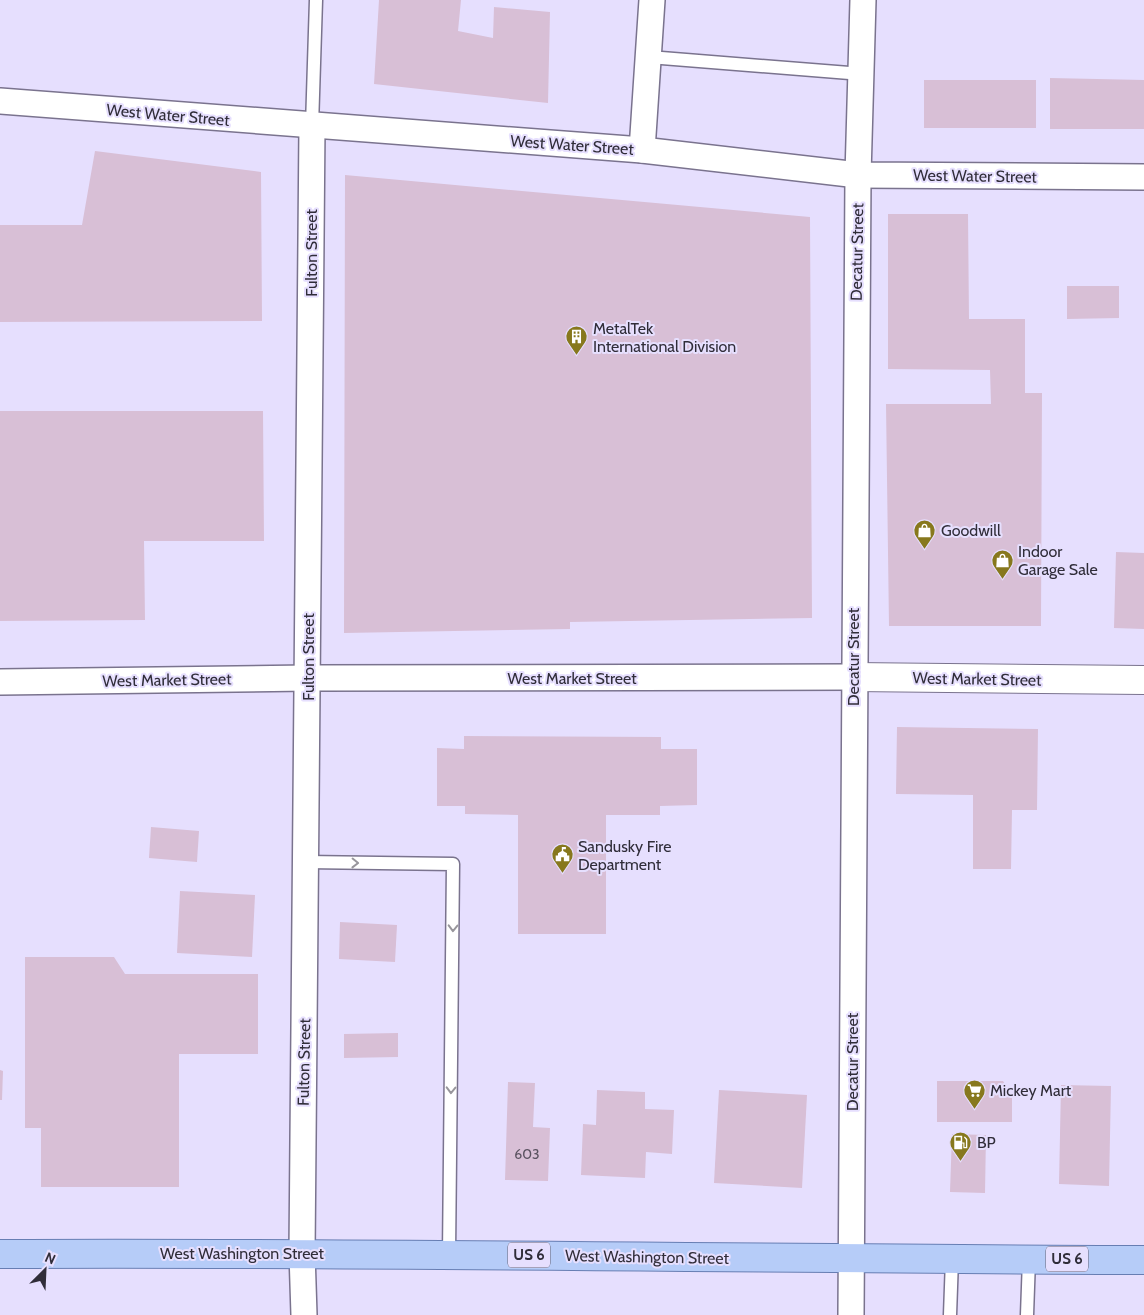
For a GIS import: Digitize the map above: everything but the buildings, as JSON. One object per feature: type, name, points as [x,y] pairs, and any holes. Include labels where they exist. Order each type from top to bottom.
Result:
[{"type":"main road","name":"West Washington Street","points":[[0,1254],[302,1252],[851,1259],[1144,1260]]},
{"type":"street","points":[[642,150],[652,0]]},
{"type":"street","name":"Decatur Street","points":[[851,1315],[853,677],[858,175],[863,0]]},
{"type":"street","name":"West Water Street","points":[[0,101],[642,150],[858,175],[1144,177]]},
{"type":"street","name":"Fulton Street","points":[[304,1315],[302,1252],[312,126]]},
{"type":"street","name":"West Market Street","points":[[0,682],[308,678],[853,677],[1144,680]]},
{"type":"lane","name":"Fulton Street","points":[[312,126],[316,0]]},
{"type":"lane","points":[[649,57],[862,74]]},
{"type":"lane","points":[[306,862],[454,864],[449,1254]]},
{"type":"lane","points":[[950,1315],[952,1259]]},
{"type":"lane","points":[[1027,1315],[1029,1260]]},
{"type":"place","name":"MetalTek International Division","points":[[577,356]]},
{"type":"place","name":"Goodwill","points":[[925,549]]},
{"type":"place","name":"Indoor Garage Sale","points":[[1002,579]]},
{"type":"place","name":"Sandusky Fire Department","points":[[562,874]]},
{"type":"place","name":"Mickey Mart","points":[[974,1109]]},
{"type":"place","name":"BP","points":[[961,1161]]}]
